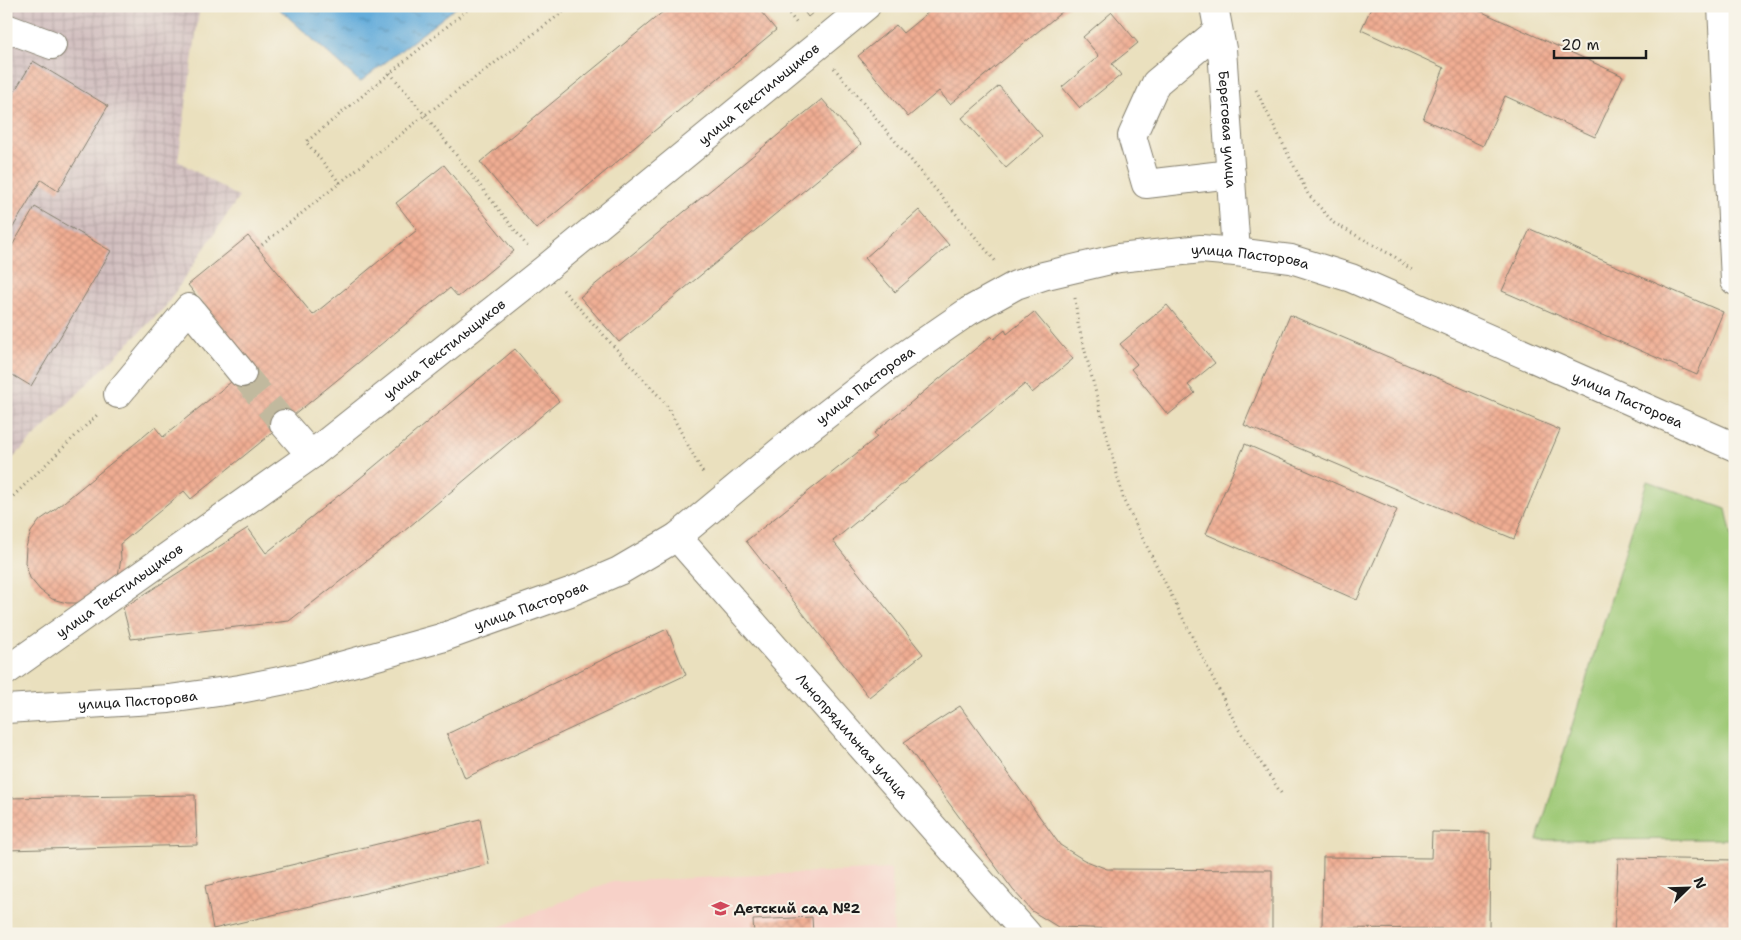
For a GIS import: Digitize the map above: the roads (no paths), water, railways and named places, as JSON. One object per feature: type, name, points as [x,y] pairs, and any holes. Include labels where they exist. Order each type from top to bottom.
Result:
[{"type":"street","name":"улица Текстильщиков","points":[[6,671],[310,456],[545,269],[866,6]]},
{"type":"street","points":[[1722,6],[1722,52],[1735,281]]},
{"type":"street","points":[[1216,18],[1156,83],[1132,136],[1146,184],[1231,174]]},
{"type":"street","name":"Береговая улица","points":[[1216,18],[1222,49],[1236,252]]},
{"type":"street","points":[[6,28],[52,45]]},
{"type":"street","name":"улица Пасторова","points":[[6,709],[169,699],[240,689],[305,676],[441,638],[570,592],[619,571],[677,537],[800,435],[889,366],[969,310],[1016,285],[1071,268],[1120,258],[1201,249],[1291,259],[1351,278],[1735,447]]},
{"type":"street","points":[[118,394],[188,308],[242,373]]},
{"type":"street","points":[[284,424],[310,456]]},
{"type":"street","points":[[1735,424],[1735,447]]},
{"type":"street","name":"Льнопрядильная улица","points":[[677,537],[1027,934]]},
{"type":"water","points":[[276,6],[458,6],[360,82]]},
{"type":"tunnel","points":[[242,373],[284,424]]},
{"type":"place","name":"Детский сад №2","points":[[720,908]]}]
